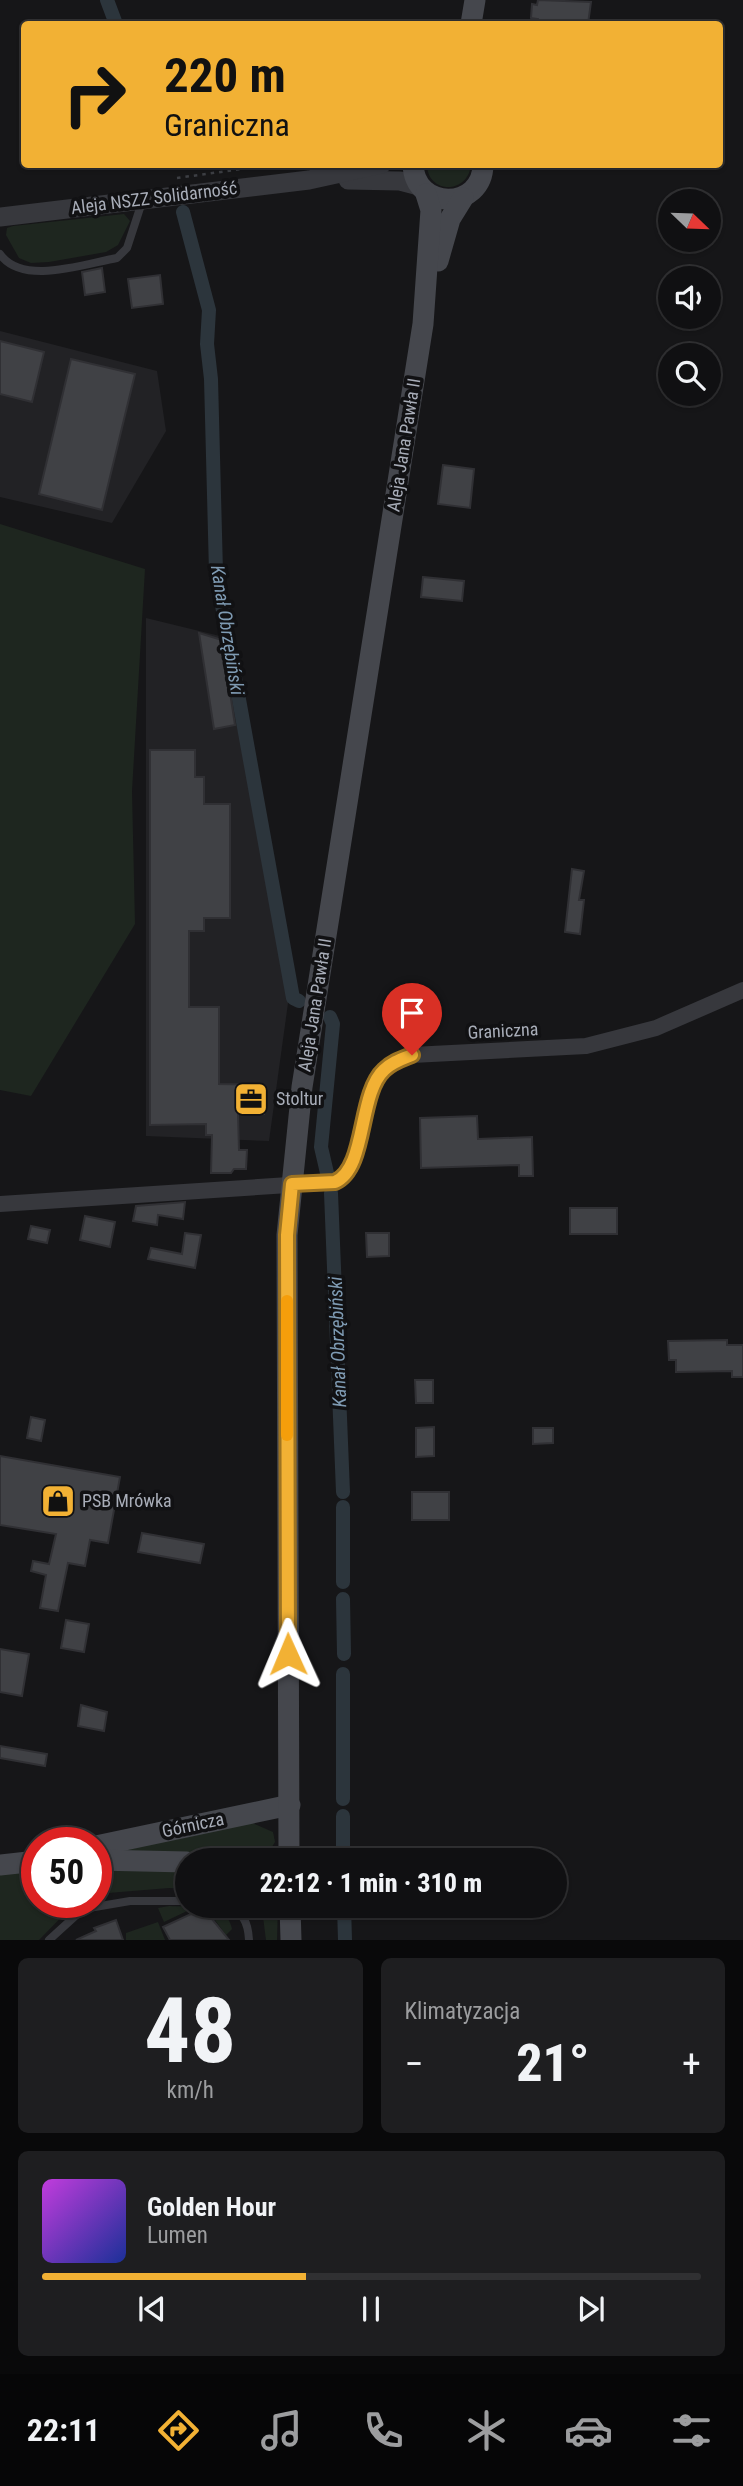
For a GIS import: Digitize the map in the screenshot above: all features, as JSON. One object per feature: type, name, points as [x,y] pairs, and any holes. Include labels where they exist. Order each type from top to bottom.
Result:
[{"type":"main road","points":[[472,21],[475,0]]},
{"type":"main road","name":"Aleja Jana Pawła II","points":[[289,1848],[287,1235],[307,1060],[423,324],[431,209],[423,190],[414,178],[413,168]]},
{"type":"main road","name":"Aleja Jana Pawła II","points":[[423,324],[450,219],[463,198],[480,182],[482,168]]},
{"type":"main road","points":[[423,190],[443,201],[463,198]]},
{"type":"main road","name":"Górnicza","points":[[112,1843],[290,1805]]},
{"type":"main road","name":"Górnicza","points":[[112,1860],[175,1862]]},
{"type":"main road","points":[[0,1865],[21,1863]]},
{"type":"main road","points":[[290,1918],[291,1940]]},
{"type":"street","name":"Aleja NSZZ Solidarność","points":[[0,216],[309,180],[364,168]]},
{"type":"street","name":"Aleja NSZZ Solidarność","points":[[309,180],[389,180],[423,190]]},
{"type":"street","name":"Graniczna","points":[[0,1204],[335,1182],[341,1179],[353,1157],[373,1090],[382,1072],[396,1061],[412,1055],[598,1044],[656,1028],[743,990]]},
{"type":"lane","points":[[1,256],[17,269],[29,272],[117,258],[127,248],[143,199]]},
{"type":"lane","points":[[49,1940],[83,1909],[130,1901],[175,1901]]},
{"type":"lane","points":[[244,1918],[248,1923],[249,1940]]},
{"type":"shaded area","points":[[428,168],[470,168],[463,181],[449,187],[434,182]]},
{"type":"shaded area","points":[[124,214],[130,221],[118,245],[106,252],[31,263],[19,258],[6,235],[7,228],[13,226]]},
{"type":"shaded area","points":[[0,331],[157,371],[166,431],[112,523],[0,497]]},
{"type":"shaded area","points":[[0,524],[145,569],[132,791],[135,924],[31,1096],[0,1090]]},
{"type":"shaded area","points":[[146,618],[228,638],[289,996],[269,1141],[146,1136]]},
{"type":"shaded area","points":[[252,1823],[273,1832],[275,1842],[271,1848],[175,1848],[175,1854],[112,1854],[112,1851]]},
{"type":"shaded area","points":[[112,1869],[175,1869],[175,1888],[112,1893]]},
{"type":"shaded area","points":[[21,1872],[21,1918],[60,1918],[39,1940],[0,1940],[0,1874]]},
{"type":"shaded area","points":[[175,1906],[175,1917],[164,1922],[158,1908]]},
{"type":"shaded area","points":[[213,1918],[226,1918],[229,1921],[232,1929],[226,1935]]},
{"type":"shaded area","points":[[263,1918],[278,1918],[277,1940],[266,1940]]},
{"type":"shaded area","points":[[158,1922],[165,1940],[126,1940],[126,1933]]},
{"type":"building","points":[[538,0],[591,2],[588,21],[538,21],[531,18],[532,4],[537,5]]},
{"type":"building","points":[[102,268],[105,292],[85,295],[82,272]]},
{"type":"building","points":[[160,275],[163,304],[132,308],[128,279]]},
{"type":"building","points":[[0,341],[44,352],[32,402],[0,394]]},
{"type":"building","points":[[71,359],[135,374],[102,510],[39,494]]},
{"type":"building","points":[[443,465],[474,469],[470,508],[438,504]]},
{"type":"building","points":[[423,577],[464,581],[462,601],[421,597]]},
{"type":"building","points":[[199,633],[222,640],[235,725],[214,729]]},
{"type":"building","points":[[150,750],[195,750],[195,777],[204,777],[204,804],[230,804],[230,918],[204,918],[204,931],[189,931],[189,1007],[219,1007],[219,1084],[264,1085],[264,1114],[238,1114],[239,1150],[247,1150],[246,1169],[234,1169],[231,1173],[211,1173],[212,1135],[206,1135],[206,1124],[150,1125]]},
{"type":"building","points":[[572,869],[584,871],[579,900],[584,900],[580,934],[565,932]]},
{"type":"building","points":[[477,1116],[478,1139],[532,1137],[533,1176],[519,1176],[519,1165],[421,1168],[420,1118]]},
{"type":"building","points":[[185,1202],[183,1219],[158,1215],[157,1225],[133,1221],[136,1206]]},
{"type":"building","points":[[570,1208],[617,1208],[617,1234],[570,1234]]},
{"type":"building","points":[[85,1216],[115,1222],[110,1247],[80,1240]]},
{"type":"building","points":[[31,1226],[50,1230],[47,1243],[28,1239]]},
{"type":"building","points":[[185,1233],[201,1235],[195,1268],[148,1259],[151,1248],[182,1254]]},
{"type":"building","points":[[366,1233],[389,1233],[389,1256],[367,1257]]},
{"type":"building","points":[[727,1340],[727,1345],[743,1345],[743,1377],[732,1377],[732,1371],[676,1372],[676,1360],[669,1360],[668,1341]]},
{"type":"building","points":[[415,1380],[433,1380],[433,1403],[416,1403]]},
{"type":"building","points":[[31,1417],[45,1420],[41,1441],[27,1438]]},
{"type":"building","points":[[434,1427],[434,1456],[416,1457],[416,1428]]},
{"type":"building","points":[[533,1428],[553,1428],[553,1443],[533,1444]]},
{"type":"building","name":"PSB Mrówka","points":[[0,1456],[120,1477],[108,1543],[90,1540],[85,1566],[68,1563],[58,1611],[40,1608],[46,1575],[31,1571],[33,1561],[49,1564],[56,1534],[0,1525]]},
{"type":"building","points":[[412,1492],[449,1492],[449,1520],[412,1520]]},
{"type":"building","points":[[142,1533],[204,1544],[200,1563],[138,1552]]},
{"type":"building","points":[[66,1620],[89,1624],[84,1652],[61,1648]]},
{"type":"building","points":[[0,1649],[29,1654],[22,1696],[0,1692]]},
{"type":"building","points":[[81,1705],[107,1712],[104,1731],[78,1726]]},
{"type":"building","points":[[0,1746],[47,1754],[45,1766],[0,1758]]},
{"type":"building","points":[[182,1918],[208,1918],[212,1919],[229,1940],[170,1940],[163,1927]]},
{"type":"building","points":[[116,1920],[123,1940],[76,1940],[96,1931],[94,1928]]},
{"type":"waterway","name":"Kanał Obrzębiński","points":[[107,0],[115,21]]},
{"type":"waterway","name":"Kanał Obrzębiński","points":[[183,212],[209,310],[207,344],[211,379],[216,572],[293,998],[299,1001]]},
{"type":"waterway","name":"Kanał Obrzębiński","points":[[327,1173],[321,1147],[333,1024],[330,1017]]},
{"type":"waterway","name":"Kanał Obrzębiński","points":[[331,1193],[343,1492]]},
{"type":"waterway","name":"Kanał Obrzębiński","points":[[343,1507],[343,1582]]},
{"type":"waterway","name":"Kanał Obrzębiński","points":[[343,1599],[344,1654]]},
{"type":"waterway","name":"Kanał Obrzębiński","points":[[343,1674],[343,1799]]},
{"type":"waterway","name":"Kanał Obrzębiński","points":[[343,1816],[343,1848]]},
{"type":"waterway","name":"Kanał Obrzębiński","points":[[344,1918],[345,1940]]},
{"type":"slow traffic","points":[[287,1301],[287,1435]]},
{"type":"place","name":"Stoltur","points":[[251,1099]]},
{"type":"place","name":"PSB Mrówka","points":[[58,1501]]},
{"type":"route","points":[[288,1654],[287,1235],[292,1184],[335,1182],[341,1179],[348,1171],[373,1090],[382,1072],[396,1061],[412,1055]]}]
